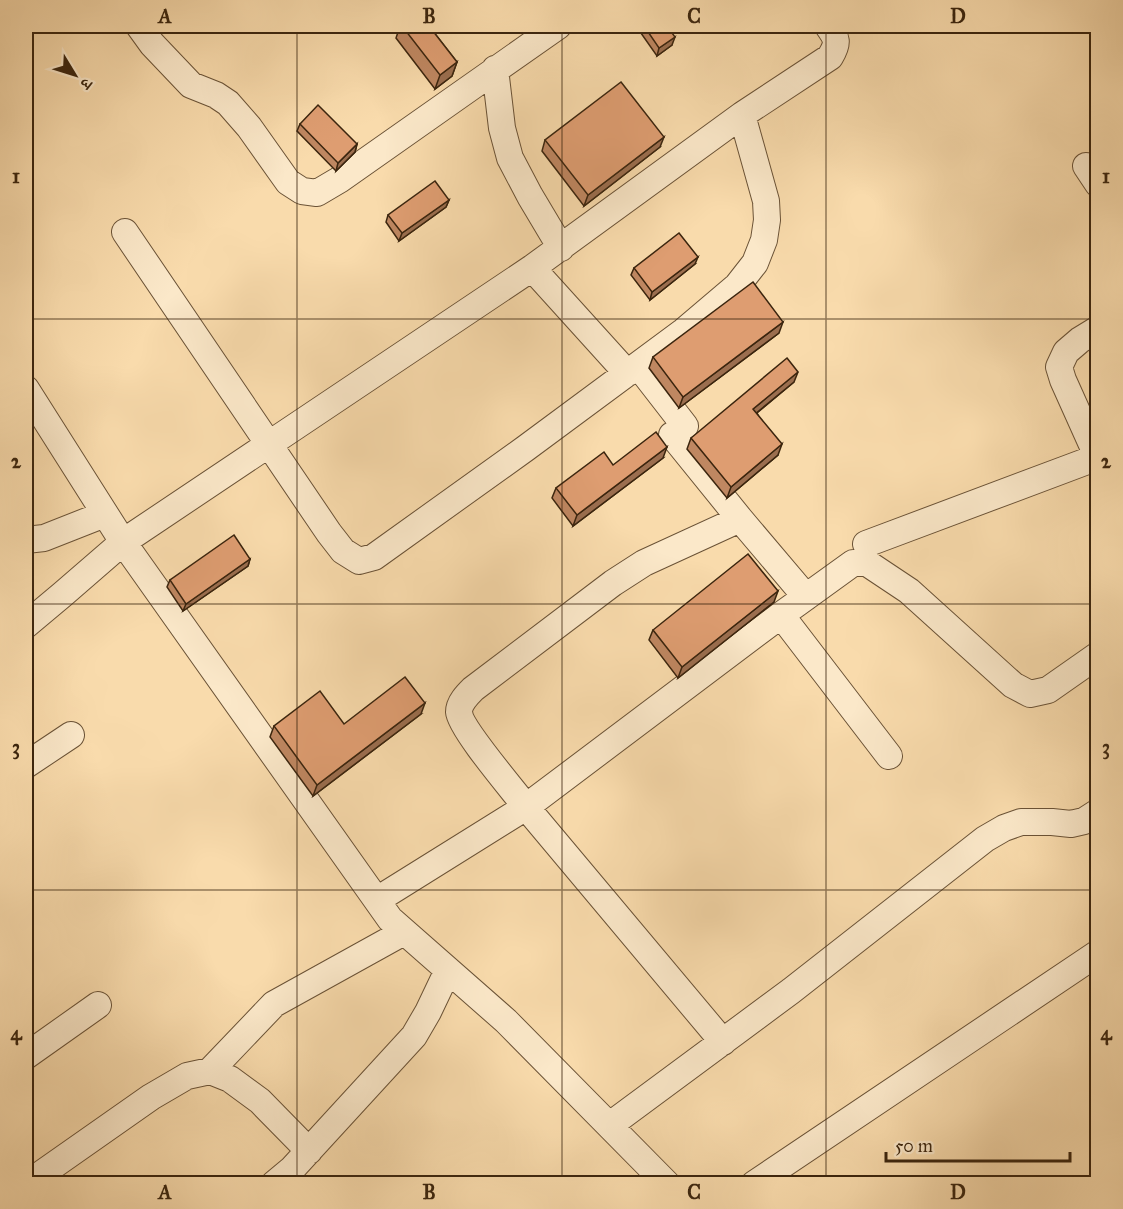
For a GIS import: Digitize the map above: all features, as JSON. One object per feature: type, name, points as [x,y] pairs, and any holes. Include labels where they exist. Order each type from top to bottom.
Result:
[{"type":"street","points":[[139,26],[152,44],[191,85],[216,95],[228,103],[249,127],[288,182],[302,191],[317,192],[339,180],[558,26]]},
{"type":"street","points":[[26,625],[123,542],[532,268],[742,115],[830,57],[837,46],[836,38],[828,26]]},
{"type":"street","points":[[495,69],[502,128],[510,158],[561,248]]},
{"type":"street","points":[[125,232],[343,551],[360,561],[374,557],[518,454],[684,331],[737,286],[755,263],[764,240],[767,220],[766,201],[742,115]]},
{"type":"street","points":[[532,268],[627,373]]},
{"type":"street","points":[[866,544],[1097,458],[1059,367],[1066,352],[1098,329]]},
{"type":"street","points":[[627,373],[640,368],[740,519],[806,597]]},
{"type":"street","points":[[26,389],[123,542],[390,919],[506,1021],[668,1184]]},
{"type":"street","points":[[26,540],[44,538],[105,514]]},
{"type":"street","points":[[723,1042],[526,807],[465,728],[459,712],[462,701],[473,689],[613,583],[644,563],[740,519]]},
{"type":"street","points":[[377,900],[526,807],[853,563],[867,563],[909,591],[1013,685],[1030,694],[1048,690],[1098,655]]},
{"type":"street","points":[[781,615],[889,756]]},
{"type":"street","points":[[26,765],[71,735]]},
{"type":"street","points":[[610,1125],[791,991],[995,833],[1022,822],[1071,824],[1084,821],[1098,812]]},
{"type":"street","points":[[27,1184],[151,1097],[187,1076],[210,1071],[274,1004],[404,932]]},
{"type":"street","points":[[754,1184],[1098,953]]},
{"type":"street","points":[[274,1184],[309,1151],[414,1036],[448,970]]},
{"type":"street","points":[[26,1056],[98,1005]]},
{"type":"street","points":[[210,1071],[230,1079],[260,1101],[309,1151]]},
{"type":"building","points":[[402,26],[429,26],[457,62],[440,75]]},
{"type":"building","points":[[644,26],[667,26],[675,37],[659,48]]},
{"type":"building","points":[[621,82],[664,137],[588,195],[545,140]]},
{"type":"building","points":[[318,105],[357,144],[338,163],[300,124]]},
{"type":"building","points":[[435,181],[449,200],[402,233],[388,215]]},
{"type":"building","points":[[679,233],[698,257],[652,292],[634,268]]},
{"type":"building","points":[[753,282],[783,322],[683,397],[653,357]]},
{"type":"building","points":[[787,358],[798,372],[753,409],[782,444],[731,487],[691,438]]},
{"type":"building","points":[[656,432],[667,447],[577,515],[556,488],[604,452],[613,465]]},
{"type":"building","points":[[234,535],[250,559],[186,604],[170,580]]},
{"type":"building","points":[[748,554],[778,591],[682,667],[653,630]]},
{"type":"building","points":[[405,677],[425,703],[317,785],[274,726],[320,691],[344,724]]}]
